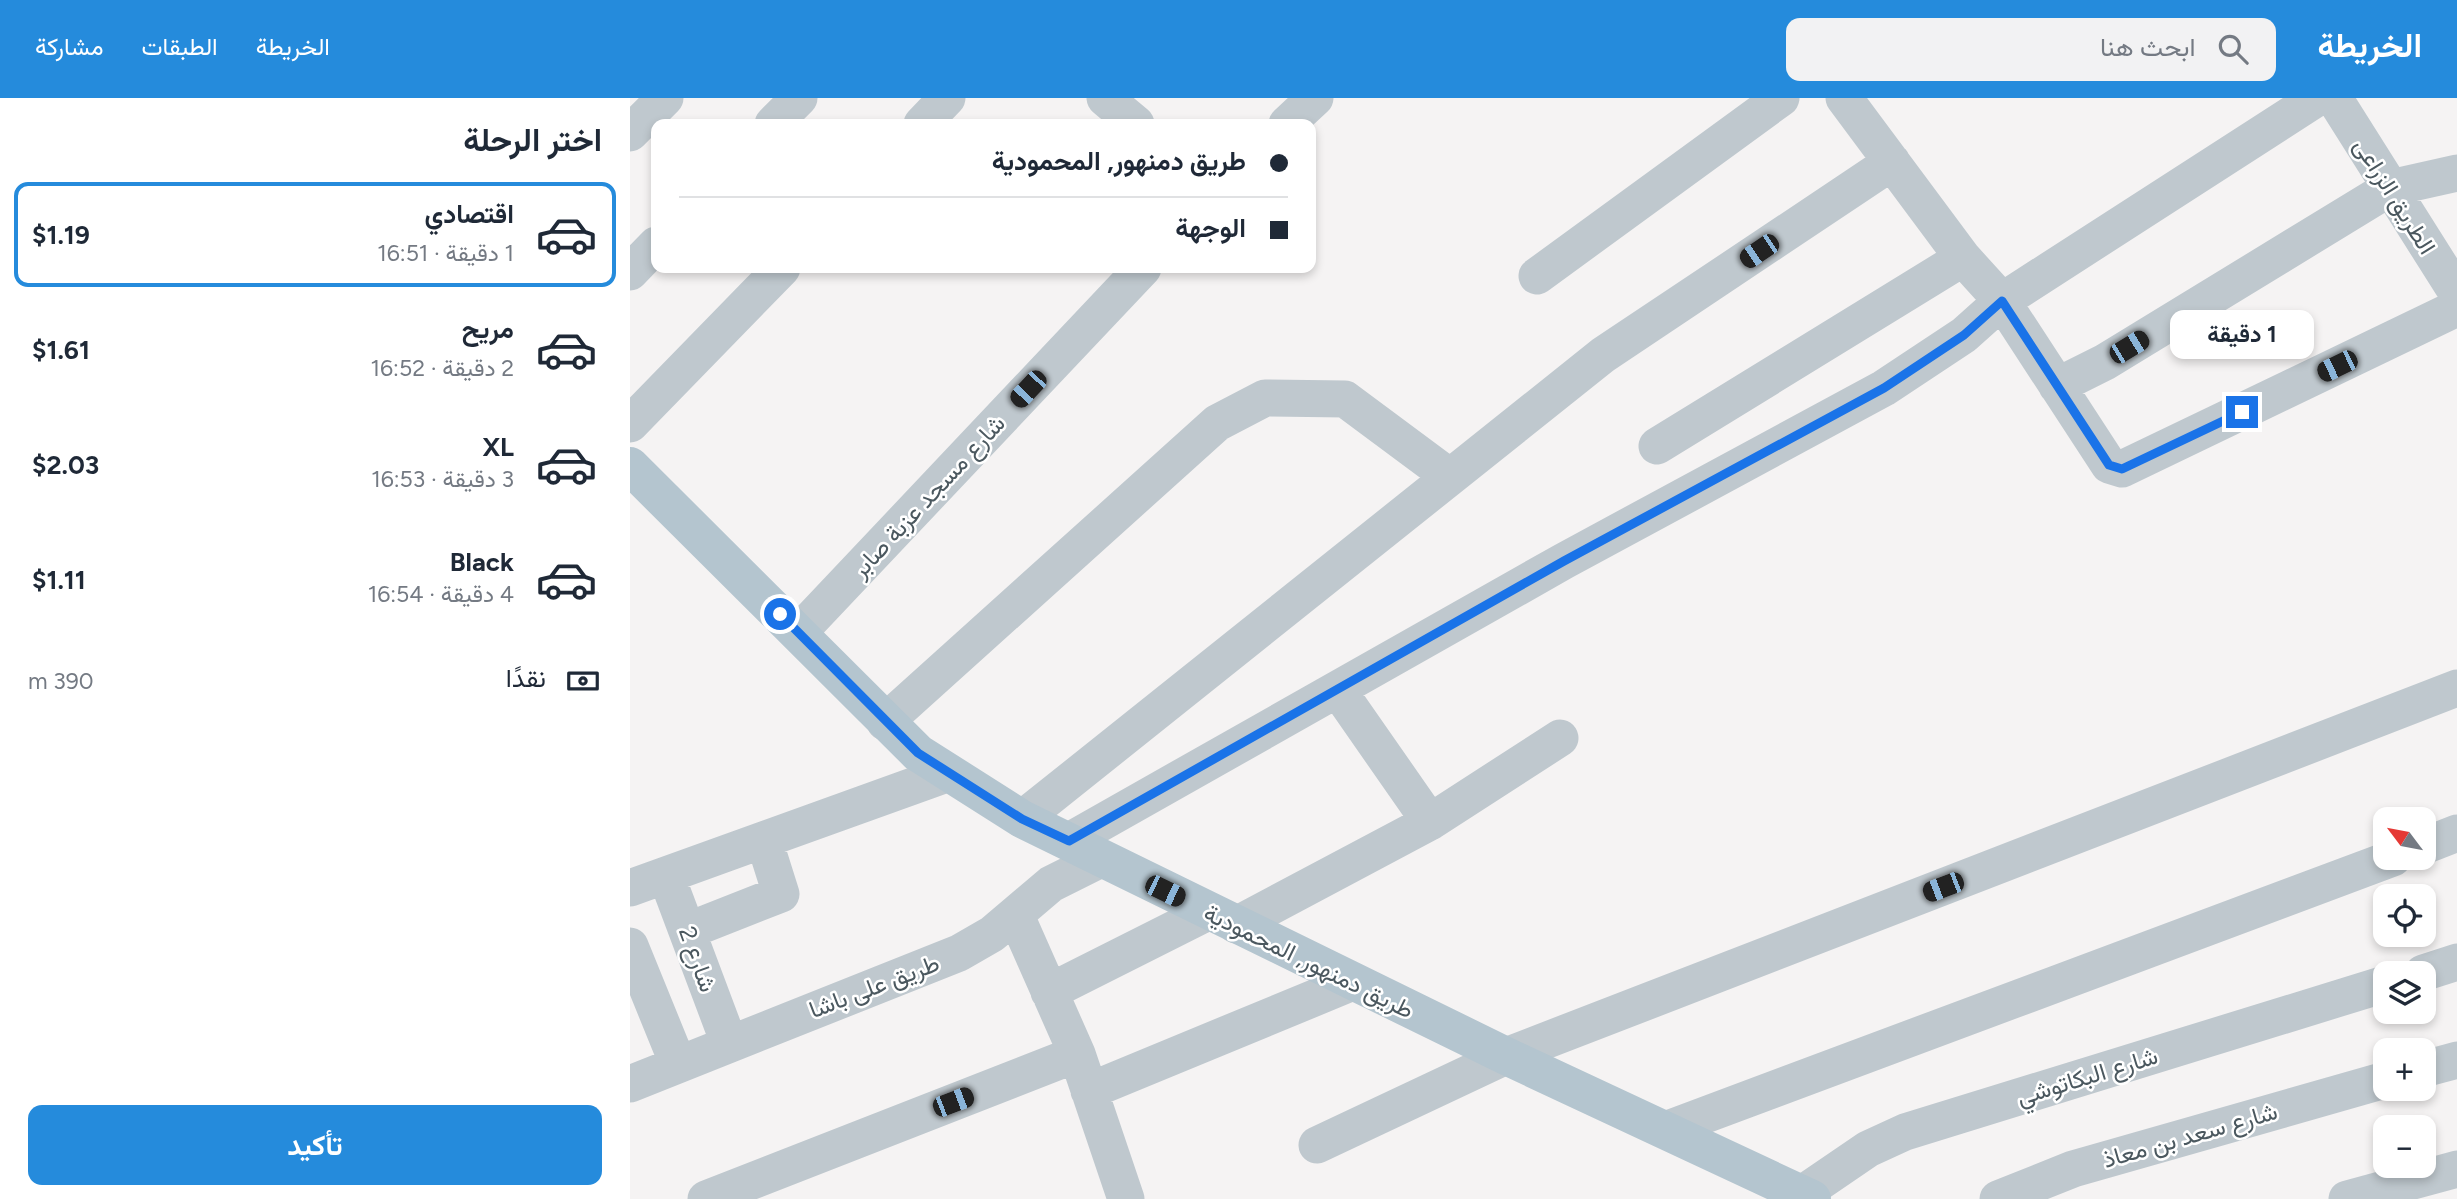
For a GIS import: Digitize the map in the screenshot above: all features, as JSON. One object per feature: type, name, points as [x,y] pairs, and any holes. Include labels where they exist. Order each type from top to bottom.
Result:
[{"type":"main road","name":"طريق دمنهور, المحمودية","points":[[630,466],[918,753],[1022,819],[1353,982],[1801,1197]]},
{"type":"street","points":[[630,133],[665,98]]},
{"type":"street","points":[[779,119],[799,98]]},
{"type":"street","points":[[927,119],[947,98]]},
{"type":"street","points":[[1105,98],[1130,119]]},
{"type":"street","points":[[1292,119],[1315,98]]},
{"type":"street","points":[[1537,276],[1780,98]]},
{"type":"street","points":[[1844,98],[1963,258],[2002,301],[2109,465],[2122,469],[2457,308]]},
{"type":"street","name":"طريق على باشا","points":[[631,1081],[959,953],[1016,916],[1085,850],[1338,690],[1564,561],[1884,388],[1964,335],[2002,301],[2317,98]]},
{"type":"street","name":"الطريق الزراعى","points":[[2334,98],[2457,293]]},
{"type":"street","points":[[1022,819],[1603,355],[1892,162]]},
{"type":"street","points":[[2057,386],[2105,362],[2390,188],[2457,173]]},
{"type":"street","points":[[630,272],[651,250]]},
{"type":"street","points":[[1657,446],[1963,258]]},
{"type":"street","points":[[630,424],[777,273]]},
{"type":"street","name":"شارع مسجد عزبة صابر","points":[[799,632],[1138,273]]},
{"type":"street","points":[[885,722],[1217,423],[1265,398],[1345,399],[1450,477]]},
{"type":"street","points":[[1317,1145],[1506,1056],[2457,688]]},
{"type":"street","points":[[1338,690],[1430,822]]},
{"type":"street","points":[[1049,992],[1222,918],[1430,822],[1560,738]]},
{"type":"street","points":[[630,888],[949,773]]},
{"type":"street","points":[[2436,842],[2457,834]]},
{"type":"street","points":[[687,931],[781,894],[764,840]]},
{"type":"street","points":[[1665,1130],[2373,865]]},
{"type":"street","name":"شارع 2","points":[[666,875],[729,1043]]},
{"type":"street","points":[[1016,916],[1077,1054],[1126,1199]]},
{"type":"street","points":[[630,946],[678,1064]]},
{"type":"street","points":[[2436,969],[2457,962]]},
{"type":"street","points":[[1089,1091],[1353,982]]},
{"type":"street","name":"شارع البكاتوشي","points":[[1801,1197],[1868,1149],[1905,1132],[2373,989]]},
{"type":"street","points":[[706,1199],[1077,1054]]},
{"type":"street","points":[[2436,1066],[2457,1060]]},
{"type":"street","name":"شارع سعد بن معاذ","points":[[1998,1199],[2073,1168],[2373,1083]]},
{"type":"street","points":[[2347,1199],[2457,1169]]},
{"type":"route","points":[[780,614],[918,753],[1022,819],[1069,841],[1564,561],[1884,388],[1964,335],[2002,301],[2109,465],[2122,469],[2242,412]]}]
